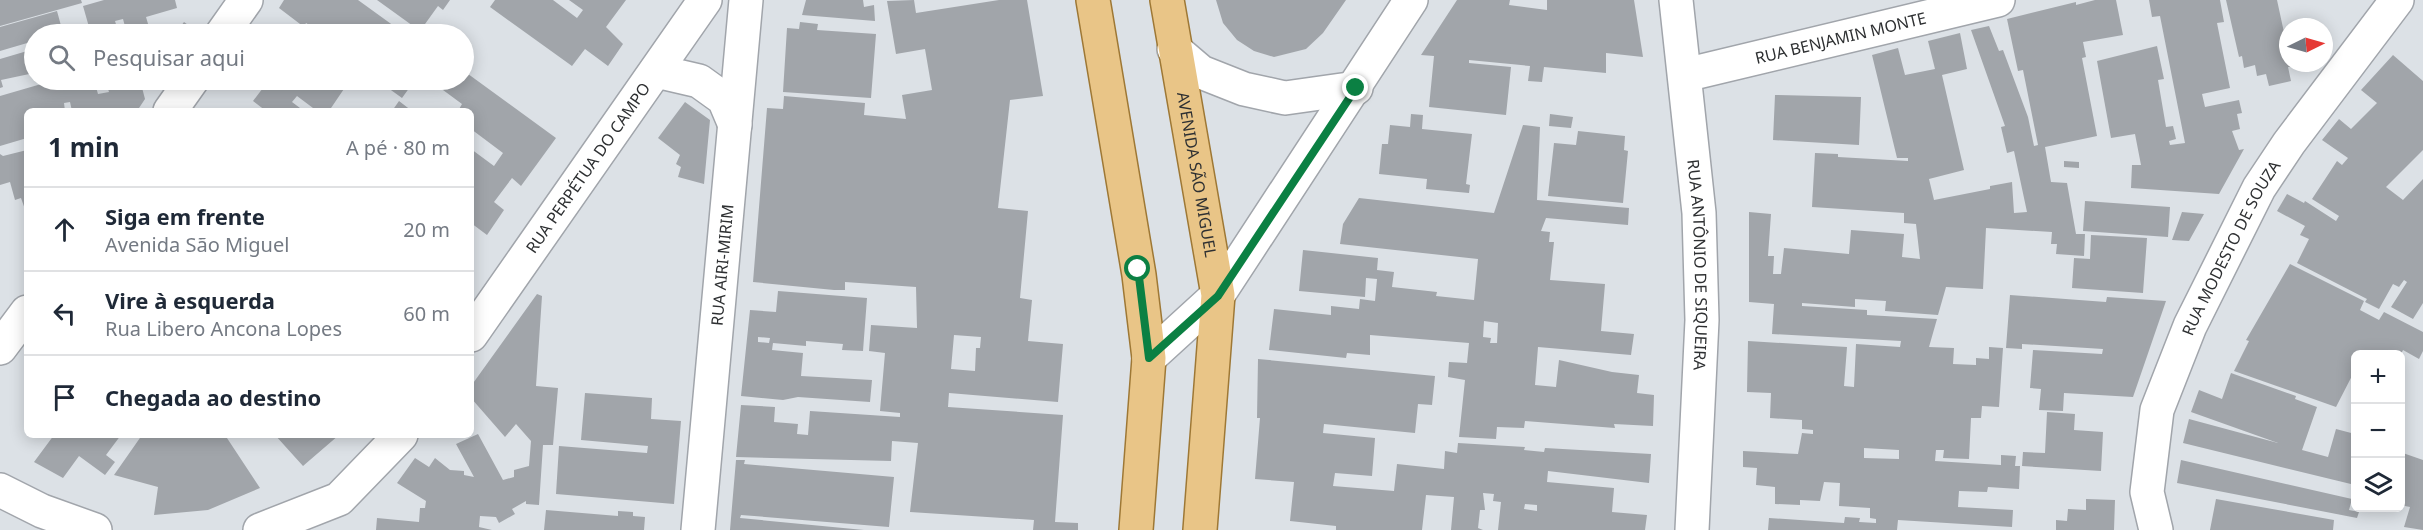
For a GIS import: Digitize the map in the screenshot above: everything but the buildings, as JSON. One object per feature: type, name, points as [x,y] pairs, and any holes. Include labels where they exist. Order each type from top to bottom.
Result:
[{"type":"main road","points":[[1093,0],[1139,275],[1149,358],[1136,530]]},
{"type":"main road","name":"AVENIDA SÃO MIGUEL","points":[[1167,0],[1218,296],[1200,530]]},
{"type":"street","points":[[229,24],[246,0]]},
{"type":"street","name":"RUA PERPÉTUA DO CAMPO","points":[[474,331],[705,0]]},
{"type":"street","name":"RUA AIRI-MIRIM","points":[[698,530],[746,0]]},
{"type":"street","points":[[1149,358],[1218,296],[1356,88],[1411,0]]},
{"type":"street","name":"RUA ANTÔNIO DE SIQUEIRA","points":[[1676,0],[1699,213],[1701,320],[1692,530]]},
{"type":"street","name":"RUA BENJAMIN MONTE","points":[[1685,75],[1998,0]]},
{"type":"street","name":"RUA MODESTO DE SOUZA","points":[[2156,530],[2148,492],[2157,410],[2190,326],[2259,188],[2296,134],[2397,0]]},
{"type":"street","points":[[1174,50],[1201,72],[1244,89],[1285,98],[1356,88]]},
{"type":"street","points":[[656,70],[699,81],[724,99],[735,125]]},
{"type":"street","points":[[172,108],[185,90]]},
{"type":"street","points":[[0,348],[24,316]]},
{"type":"street","points":[[260,530],[339,515],[399,438]]},
{"type":"street","points":[[0,490],[42,511],[95,530]]},
{"type":"route","points":[[1138,269],[1149,358],[1218,296],[1356,88]]}]
